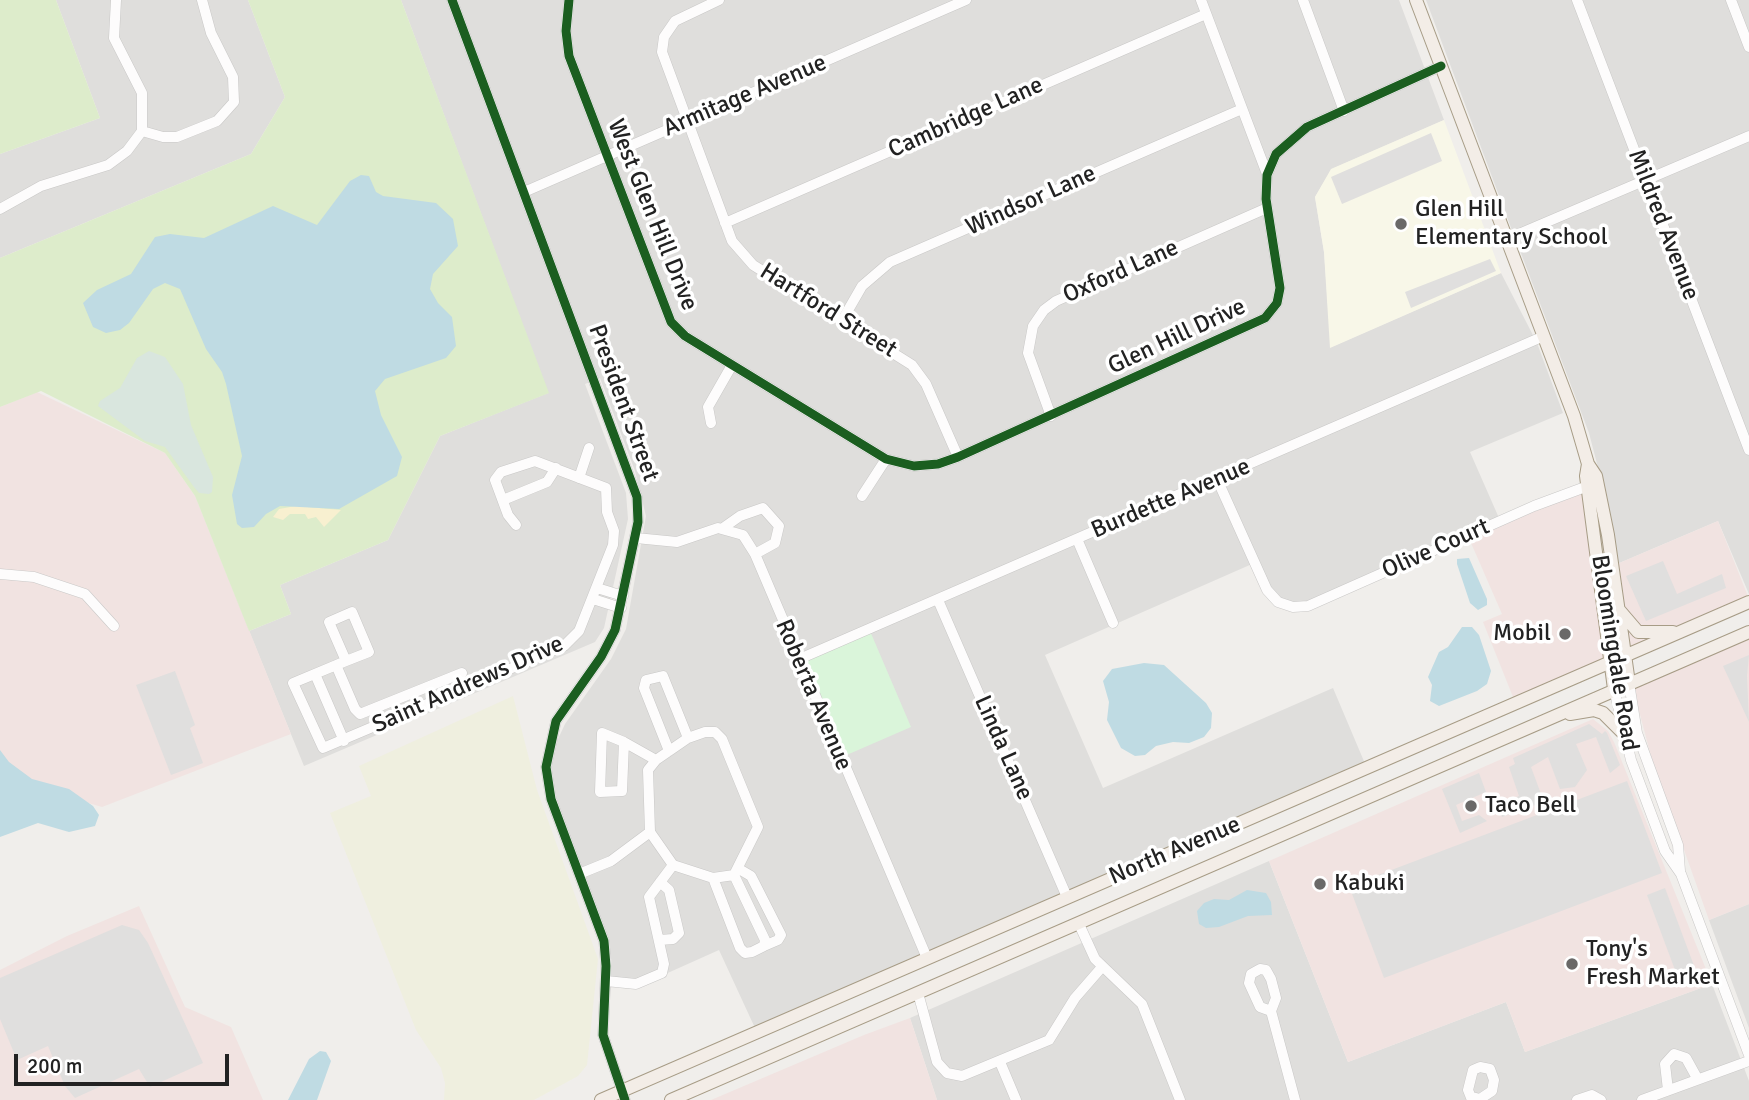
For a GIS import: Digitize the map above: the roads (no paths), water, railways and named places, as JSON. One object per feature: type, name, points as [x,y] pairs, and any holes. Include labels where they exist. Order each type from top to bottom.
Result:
[{"type":"main road","name":"Bloomingdale Road","points":[[1416,0],[1544,336],[1600,492],[1629,683]]},
{"type":"main road","name":"Bloomingdale Road","points":[[1588,464],[1588,486],[1614,689]]},
{"type":"main road","name":"North Avenue","points":[[601,1100],[623,1096],[927,958],[1749,602]]},
{"type":"main road","points":[[1618,608],[1638,632],[1681,632]]},
{"type":"main road","name":"North Avenue","points":[[671,1100],[1749,632]]},
{"type":"main road","points":[[1543,721],[1594,710],[1608,717],[1623,733]]},
{"type":"street","points":[[0,209],[41,186],[108,165],[127,151],[142,131],[142,93],[114,38],[116,0]]},
{"type":"street","points":[[142,131],[163,137],[177,137],[217,121],[234,102],[233,76],[211,33],[202,0]]},
{"type":"street","name":"President Street","points":[[452,0],[634,484],[639,510],[636,538],[621,608],[607,645],[556,721],[548,747],[546,776],[551,799],[604,941],[606,981],[603,1035],[623,1096]]},
{"type":"street","name":"West Glen Hill Drive","points":[[569,0],[566,44],[668,316],[685,336],[886,459]]},
{"type":"street","name":"Hartford Street","points":[[719,0],[690,13],[669,29],[662,51],[725,223],[738,250],[753,265],[843,319],[912,365],[926,384],[958,457]]},
{"type":"street","name":"Armitage Avenue","points":[[524,192],[966,0]]},
{"type":"street","points":[[1201,0],[1267,175]]},
{"type":"street","points":[[1303,0],[1344,111]]},
{"type":"street","name":"Mildred Avenue","points":[[1577,0],[1749,450]]},
{"type":"street","points":[[1731,0],[1749,47]]},
{"type":"street","name":"Cambridge Lane","points":[[725,223],[1206,14]]},
{"type":"street","name":"Glen Hill Drive","points":[[886,459],[922,466],[958,457],[1265,318],[1278,303],[1280,288],[1267,208],[1267,175],[1281,146],[1307,127],[1441,66]]},
{"type":"street","name":"Windsor Lane","points":[[843,319],[862,286],[890,262],[1242,109]]},
{"type":"street","points":[[1507,239],[1749,136]]},
{"type":"street","name":"Oxford Lane","points":[[1051,416],[1028,353],[1033,326],[1044,310],[1056,301],[1267,208]]},
{"type":"street","name":"Burdette Avenue","points":[[797,660],[1544,336]]},
{"type":"street","points":[[711,423],[708,407],[732,365]]},
{"type":"street","points":[[516,525],[495,480],[498,474],[535,461],[579,478],[589,448]]},
{"type":"street","points":[[862,496],[886,459]]},
{"type":"street","points":[[503,500],[547,482],[555,468]]},
{"type":"street","name":"Saint Andrews Drive","points":[[315,674],[293,683],[323,748],[564,646],[579,631],[614,536],[607,512],[606,488],[579,478]]},
{"type":"street","name":"Olive Court","points":[[1217,479],[1266,590],[1284,605],[1308,606],[1534,506],[1588,486]]},
{"type":"street","points":[[636,538],[677,542],[713,528],[723,528],[740,516],[763,508],[779,526],[775,543],[755,554]]},
{"type":"street","name":"Roberta Avenue","points":[[723,528],[743,535],[755,554],[797,660],[927,958]]},
{"type":"street","points":[[1077,540],[1113,623]]},
{"type":"street","points":[[0,574],[23,575],[85,594],[114,626]]},
{"type":"street","points":[[597,588],[623,596]]},
{"type":"street","points":[[593,599],[621,608]]},
{"type":"street","name":"Linda Lane","points":[[938,600],[1068,897]]},
{"type":"street","points":[[344,741],[315,674],[341,663],[369,652],[352,612],[329,622],[341,663],[355,709],[360,714],[462,673]]},
{"type":"street","points":[[669,751],[644,688],[646,680],[663,676],[688,738]]},
{"type":"street","name":"Bloomingdale Road","points":[[1629,683],[1637,733],[1678,845],[1681,874]]},
{"type":"street","name":"Bloomingdale Road","points":[[1614,689],[1623,733],[1665,851],[1681,874],[1749,1055]]},
{"type":"street","points":[[713,878],[740,948],[745,953],[764,946],[778,940],[781,935],[751,876],[737,872],[713,878],[673,865],[650,832],[648,770],[656,760],[688,738],[715,732],[722,739],[743,785],[758,831],[737,872],[765,940],[764,946]]},
{"type":"street","points":[[624,742],[622,791],[600,792],[602,733],[624,742],[656,760]]},
{"type":"street","points":[[579,874],[611,861],[650,832]]},
{"type":"street","points":[[606,981],[636,984],[656,977],[664,964],[649,897],[673,865]]},
{"type":"street","points":[[660,882],[669,890],[678,933],[673,939],[660,940]]},
{"type":"street","points":[[1079,924],[1088,948],[1102,967],[1142,1004],[1180,1100]]},
{"type":"street","points":[[918,993],[937,1062],[942,1069],[954,1076],[962,1076],[1049,1040],[1075,998],[1102,967]]},
{"type":"street","points":[[1272,1011],[1295,1100]]},
{"type":"street","points":[[1668,1090],[1664,1073],[1668,1056],[1680,1054],[1687,1059],[1697,1078]]},
{"type":"street","points":[[1642,1100],[1749,1061]]},
{"type":"street","points":[[1000,1062],[1016,1100]]},
{"type":"street","points":[[1577,1100],[1599,1098]]},
{"type":"water","points":[[361,175],[369,176],[376,192],[383,196],[436,203],[453,219],[458,246],[433,274],[430,289],[438,303],[452,317],[456,346],[446,358],[385,379],[375,391],[381,415],[402,457],[397,476],[339,509],[280,506],[266,514],[254,527],[242,528],[237,524],[232,495],[242,456],[226,384],[222,372],[206,349],[180,289],[165,283],[153,289],[129,323],[120,330],[106,333],[93,327],[83,303],[97,290],[131,274],[155,237],[170,234],[204,238],[273,206],[317,225],[350,181]]},
{"type":"water","points":[[1469,558],[1487,599],[1487,605],[1478,610],[1470,603],[1457,564],[1457,559]]},
{"type":"water","points":[[1462,627],[1472,627],[1479,635],[1491,671],[1487,684],[1477,691],[1439,706],[1430,701],[1432,685],[1428,677],[1439,652],[1448,647]]},
{"type":"water","points":[[1144,663],[1164,665],[1206,703],[1212,713],[1211,728],[1204,737],[1189,743],[1173,742],[1156,746],[1145,755],[1135,756],[1121,748],[1107,720],[1109,702],[1103,681],[1112,669]]},
{"type":"water","points":[[0,750],[9,762],[32,779],[69,789],[93,806],[99,815],[95,826],[69,832],[38,823],[0,837]]},
{"type":"water","points":[[1247,890],[1266,893],[1271,902],[1272,915],[1248,916],[1219,927],[1206,928],[1199,924],[1197,911],[1204,903],[1214,899],[1229,900]]},
{"type":"water","points":[[320,1051],[326,1052],[331,1061],[317,1100],[288,1100],[309,1059]]},
{"type":"place","name":"Glen Hill Elementary School","points":[[1401,224]]},
{"type":"place","name":"Mobil","points":[[1565,634]]},
{"type":"place","name":"Taco Bell","points":[[1471,806]]},
{"type":"place","name":"Kabuki","points":[[1320,884]]},
{"type":"place","name":"Tony's Fresh Market","points":[[1572,964]]}]
